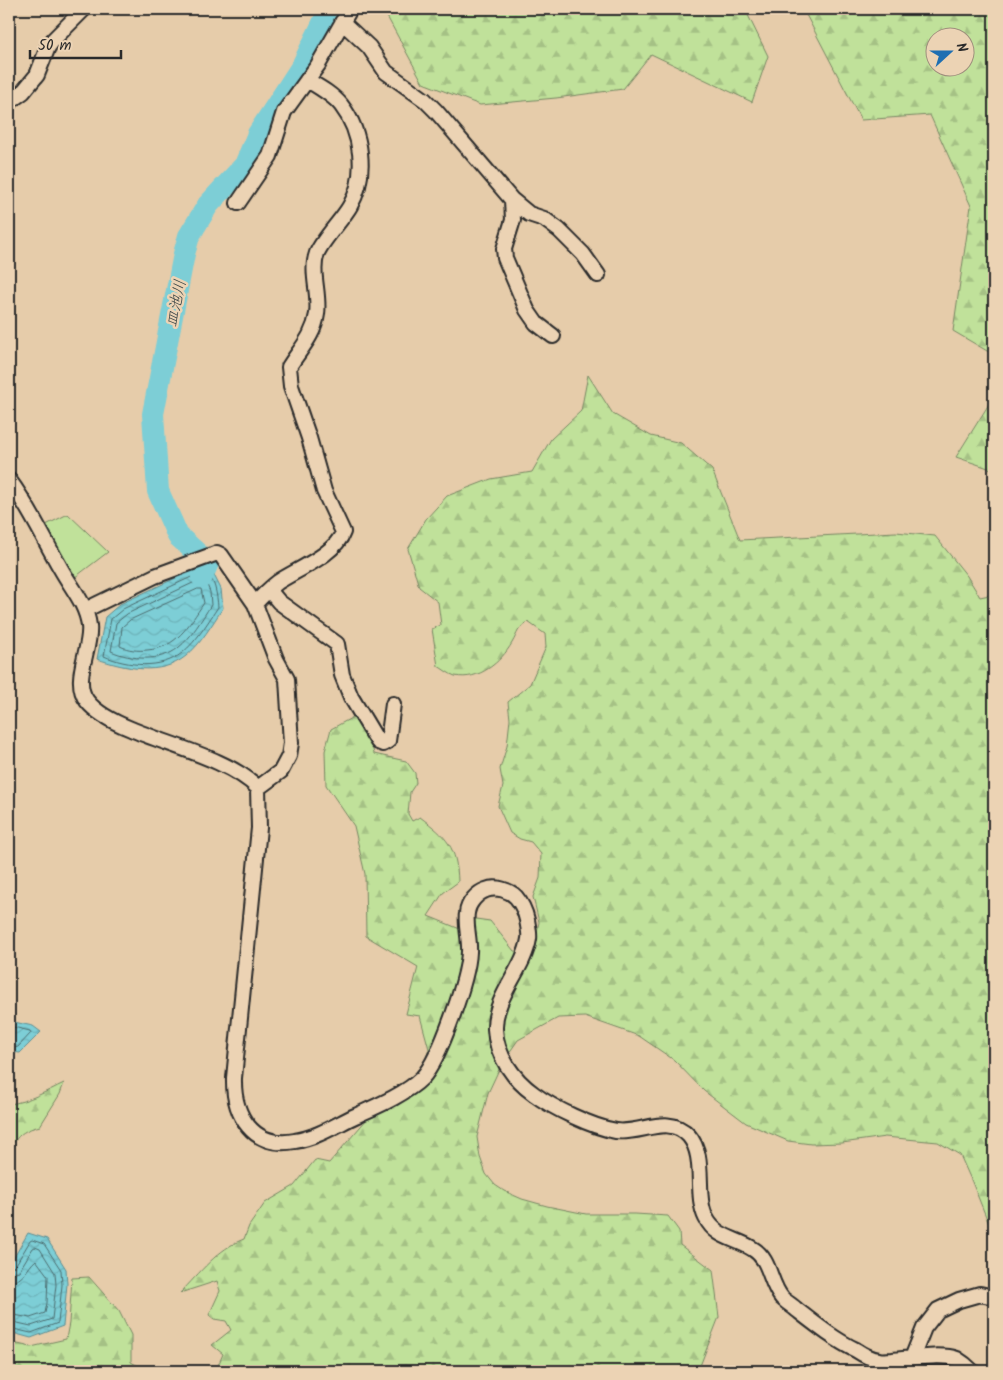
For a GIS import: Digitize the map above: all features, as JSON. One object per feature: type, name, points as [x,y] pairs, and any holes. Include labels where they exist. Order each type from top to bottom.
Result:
[{"type":"street","points":[[9,102],[23,92],[37,75],[48,47],[84,9]]},
{"type":"street","points":[[238,203],[270,156],[284,112],[318,65],[350,9]]},
{"type":"street","points":[[342,22],[368,47],[386,72],[436,110],[512,200],[529,214],[544,220],[559,230],[583,254],[598,275]]},
{"type":"street","points":[[255,604],[279,582],[319,559],[341,538],[343,532],[324,492],[309,438],[291,386],[289,368],[310,337],[317,313],[315,263],[318,252],[351,205],[360,181],[361,161],[352,121],[340,104],[328,92],[308,80]]},
{"type":"street","points":[[512,200],[513,220],[504,249],[505,258],[527,310],[536,323],[552,336]]},
{"type":"street","points":[[9,480],[25,501],[85,610],[90,628],[82,672],[82,688],[86,700],[116,723],[232,769],[258,788],[259,828],[234,1078],[236,1106],[246,1125],[266,1138],[279,1142],[293,1142],[308,1138],[371,1109],[403,1092],[422,1078],[435,1059],[453,1015],[464,978],[469,953],[467,911],[475,896],[487,889],[500,889],[511,892],[520,901],[526,913],[529,939],[522,958],[502,997],[496,1016],[495,1031],[498,1048],[510,1070],[534,1094],[563,1111],[599,1126],[625,1132],[657,1125],[669,1125],[680,1129],[690,1137],[698,1161],[701,1207],[707,1222],[719,1234],[753,1249],[764,1260],[781,1297],[818,1326],[853,1349],[879,1360],[943,1357],[956,1359],[972,1371]]},
{"type":"street","points":[[85,610],[155,576],[217,553],[221,555],[255,604],[276,659],[288,679],[291,743],[289,756],[281,771],[258,788]]},
{"type":"street","points":[[269,590],[279,602],[337,644],[342,675],[351,697],[378,742],[383,744],[388,741],[393,704]]},
{"type":"street","points":[[912,1358],[924,1328],[938,1310],[958,1300],[980,1294],[994,1297]]},
{"type":"green space","points":[[383,9],[745,9],[768,56],[752,102],[651,54],[623,89],[480,105],[423,83]]},
{"type":"green space","points":[[803,9],[994,9],[994,355],[953,331],[971,206],[930,115],[861,120]]},
{"type":"green space","points":[[588,375],[613,414],[651,436],[681,443],[712,470],[740,540],[896,532],[935,536],[967,576],[980,597],[994,594],[994,1256],[989,1224],[960,1155],[938,1142],[885,1137],[842,1143],[811,1144],[788,1141],[746,1123],[704,1091],[674,1060],[639,1036],[585,1017],[558,1018],[518,1040],[502,1063],[488,1093],[477,1137],[480,1157],[486,1174],[495,1185],[504,1191],[522,1199],[547,1206],[586,1214],[668,1216],[679,1231],[680,1245],[713,1270],[719,1317],[698,1371],[211,1371],[217,1368],[223,1354],[212,1345],[231,1330],[226,1321],[214,1319],[209,1315],[220,1291],[217,1281],[180,1293],[217,1255],[234,1243],[244,1239],[249,1226],[265,1203],[294,1186],[315,1160],[329,1163],[367,1119],[415,1093],[429,1049],[420,1016],[406,1014],[418,967],[366,936],[365,874],[354,826],[326,785],[325,751],[331,729],[353,717],[370,737],[374,754],[406,761],[415,773],[416,783],[410,792],[408,814],[412,821],[420,817],[444,837],[453,851],[457,870],[458,882],[443,893],[428,916],[460,929],[476,919],[490,921],[514,951],[533,952],[539,922],[533,897],[540,878],[541,854],[531,842],[520,839],[510,833],[498,806],[503,786],[500,769],[507,746],[510,719],[508,702],[530,684],[546,647],[545,634],[528,622],[520,629],[502,657],[488,669],[472,676],[464,677],[448,673],[438,666],[432,629],[441,625],[438,602],[419,587],[408,549],[426,519],[447,496],[491,479],[532,472],[551,439],[581,411]]},
{"type":"green space","points":[[994,396],[994,470],[956,457]]},
{"type":"green space","points":[[68,514],[108,552],[74,578],[44,526]]},
{"type":"green space","points":[[64,1083],[60,1094],[40,1126],[20,1135],[9,1153],[9,1104],[30,1099]]},
{"type":"green space","points":[[89,1277],[119,1311],[131,1335],[131,1362],[147,1371],[9,1371],[9,1342],[31,1347],[66,1339],[72,1278]]},
{"type":"water","points":[[208,563],[221,589],[223,608],[201,640],[186,656],[176,663],[154,669],[131,668],[97,659],[105,617],[120,604]]},
{"type":"water","points":[[9,1021],[33,1026],[41,1032],[20,1053],[12,1052],[9,1059]]},
{"type":"water","points":[[28,1233],[47,1239],[66,1269],[67,1284],[63,1326],[31,1338],[9,1332],[9,1266]]},
{"type":"waterway","name":"皿池川","points":[[202,577],[208,563],[178,536],[158,491],[153,414],[184,254],[189,236],[208,205],[245,165],[258,134],[302,66],[326,17],[328,9]]}]
